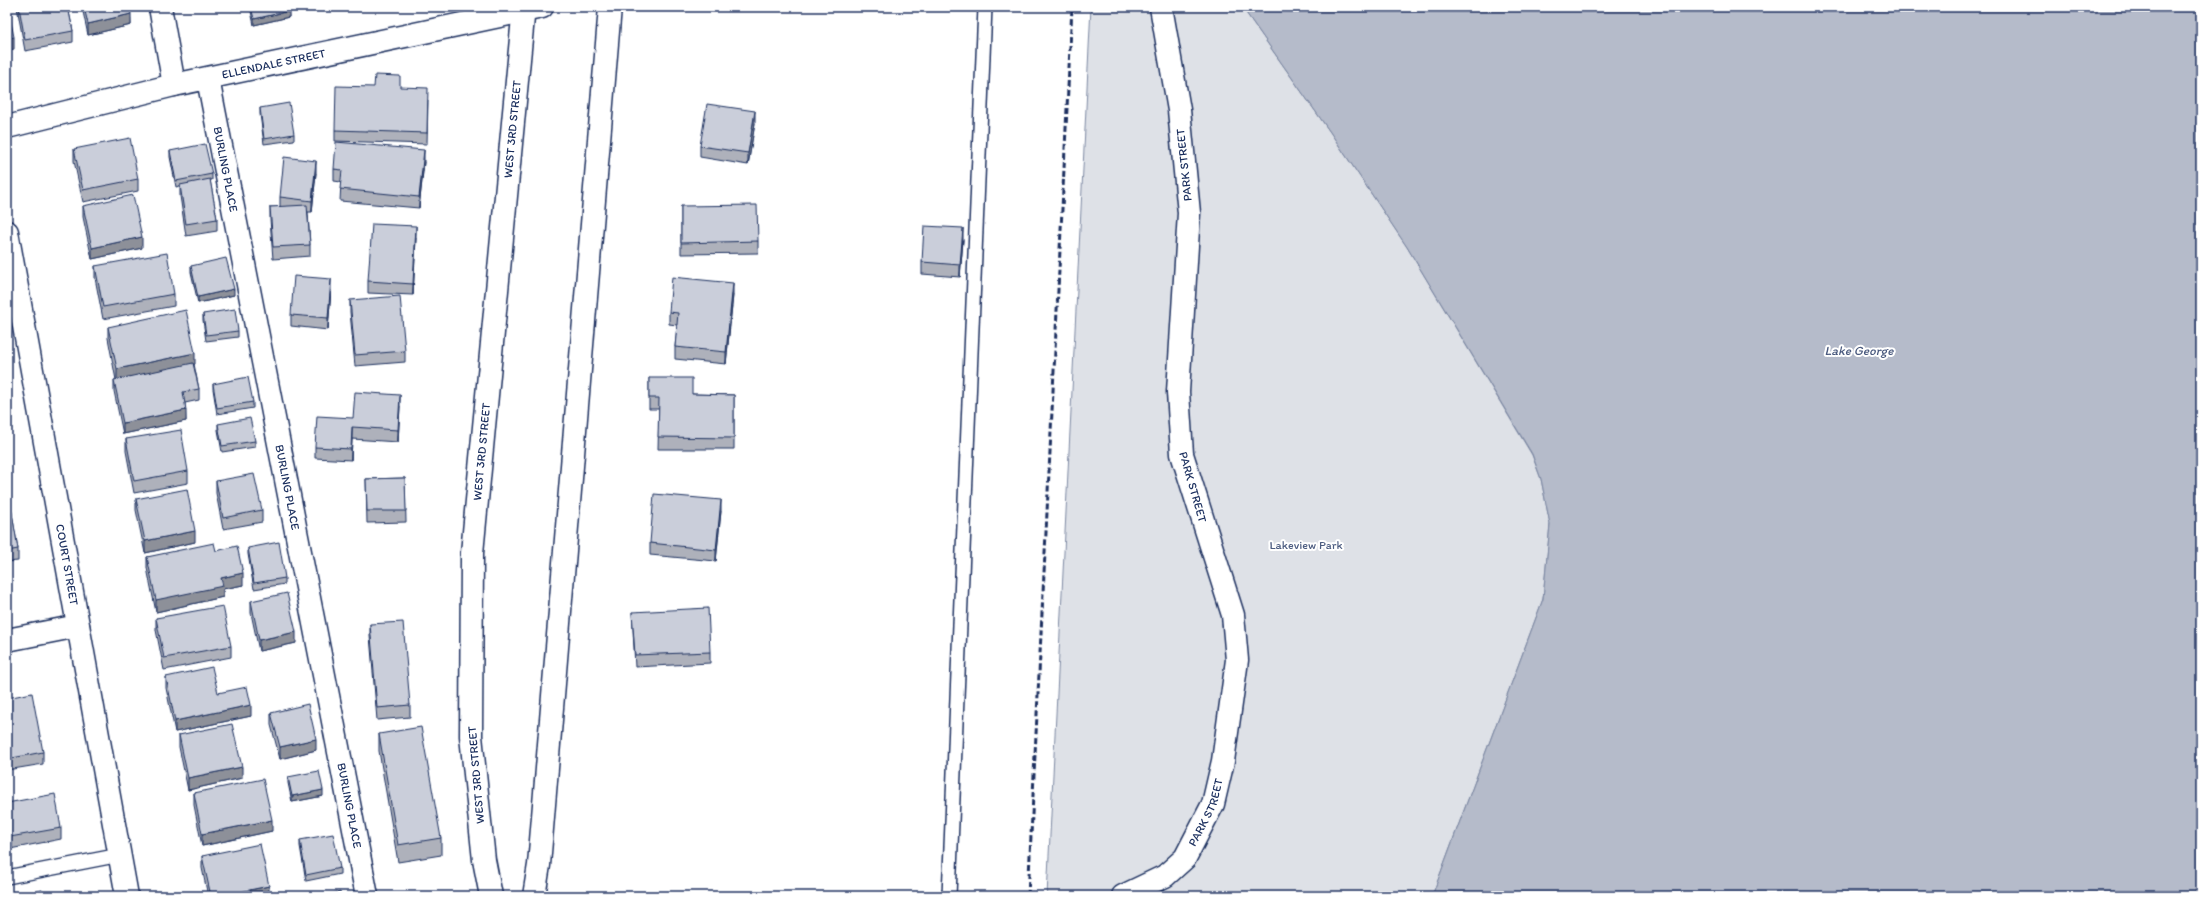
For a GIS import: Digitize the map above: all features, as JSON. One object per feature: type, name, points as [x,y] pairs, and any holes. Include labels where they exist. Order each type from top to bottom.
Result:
[{"type":"street","points":[[160,7],[174,85]]},
{"type":"street","points":[[534,896],[565,566],[610,7]]},
{"type":"street","name":"PARK STREET","points":[[1123,896],[1165,876],[1185,858],[1213,804],[1223,761],[1237,660],[1233,615],[1182,454],[1178,392],[1189,214],[1179,110],[1161,7]]},
{"type":"street","name":"ELLENDALE STREET","points":[[7,127],[174,85],[208,79],[529,8]]},
{"type":"street","name":"WEST 3RD STREET","points":[[491,896],[484,860],[471,736],[472,553],[529,8]]},
{"type":"street","name":"BURLING PLACE","points":[[208,79],[368,896]]},
{"type":"street","name":"COURT STREET","points":[[7,232],[127,896]]},
{"type":"street","points":[[7,640],[78,626]]},
{"type":"lane","points":[[949,896],[985,7]]},
{"type":"lane","points":[[7,877],[120,855]]},
{"type":"green space","name":"Lakeview Park","points":[[1091,7],[1242,7],[1330,132],[1407,247],[1532,455],[1541,479],[1550,524],[1543,599],[1432,896],[1047,896]]},
{"type":"water","name":"Lake George","points":[[1242,7],[2201,7],[2201,896],[1432,896],[1543,599],[1550,524],[1541,479],[1532,454],[1407,247],[1330,132]]},
{"type":"building","points":[[7,7],[14,37],[7,39]]},
{"type":"building","points":[[19,7],[68,7],[73,31],[25,40]]},
{"type":"building","points":[[84,7],[130,7],[131,14],[88,24]]},
{"type":"building","points":[[251,7],[288,7],[289,11],[254,19]]},
{"type":"building","points":[[375,75],[400,76],[400,87],[428,88],[427,133],[335,130],[336,86],[374,87]]},
{"type":"building","points":[[289,103],[294,134],[264,139],[260,108]]},
{"type":"building","points":[[707,104],[755,111],[748,153],[700,146]]},
{"type":"building","points":[[130,138],[138,179],[83,190],[74,149]]},
{"type":"building","points":[[336,142],[424,150],[419,197],[340,189],[342,170],[334,169]]},
{"type":"building","points":[[205,144],[212,174],[176,181],[170,151]]},
{"type":"building","points":[[284,157],[316,161],[312,201],[280,197]]},
{"type":"building","points":[[210,179],[217,219],[186,224],[180,185]]},
{"type":"building","points":[[133,195],[142,237],[92,248],[83,206]]},
{"type":"building","points":[[307,205],[310,245],[273,247],[270,207]]},
{"type":"building","points":[[757,205],[758,241],[681,243],[681,206]]},
{"type":"building","points":[[372,224],[416,226],[413,284],[368,281]]},
{"type":"building","points":[[924,226],[963,228],[960,265],[922,262]]},
{"type":"building","points":[[167,253],[174,294],[103,307],[95,266]]},
{"type":"building","points":[[226,258],[234,289],[198,297],[191,266]]},
{"type":"building","points":[[294,276],[331,279],[328,318],[291,315]]},
{"type":"building","points":[[672,277],[733,283],[726,352],[675,347],[678,313],[669,312]]},
{"type":"building","points":[[400,296],[405,351],[355,355],[350,300]]},
{"type":"building","points":[[235,309],[238,331],[206,335],[203,314]]},
{"type":"building","points":[[186,310],[195,353],[117,369],[108,327]]},
{"type":"building","points":[[193,363],[199,389],[183,392],[186,410],[123,423],[114,380]]},
{"type":"building","points":[[248,377],[253,402],[217,408],[213,384]]},
{"type":"building","points":[[649,378],[692,378],[692,394],[734,395],[734,438],[658,437],[659,398],[649,398]]},
{"type":"building","points":[[355,392],[400,395],[398,430],[352,427],[351,449],[315,447],[317,416],[353,418]]},
{"type":"building","points":[[250,418],[255,441],[222,446],[218,424]]},
{"type":"building","points":[[181,430],[188,471],[134,481],[126,439]]},
{"type":"building","points":[[254,474],[262,510],[223,518],[216,481]]},
{"type":"building","points":[[405,478],[406,511],[367,511],[366,479]]},
{"type":"building","points":[[7,484],[18,549],[7,551]]},
{"type":"building","points":[[187,489],[195,531],[145,541],[136,499]]},
{"type":"building","points":[[654,494],[721,500],[716,550],[650,543]]},
{"type":"building","points":[[279,542],[285,578],[254,583],[248,548]]},
{"type":"building","points":[[214,543],[216,551],[237,546],[243,573],[221,578],[223,586],[156,600],[147,557]]},
{"type":"building","points":[[287,593],[296,632],[259,640],[251,601]]},
{"type":"building","points":[[223,606],[231,646],[164,658],[156,618]]},
{"type":"building","points":[[708,608],[710,652],[635,655],[632,612]]},
{"type":"building","points":[[403,622],[410,705],[377,708],[370,624]]},
{"type":"building","points":[[212,667],[218,693],[247,687],[251,705],[175,721],[166,677]]},
{"type":"building","points":[[32,693],[43,752],[7,759],[7,698]]},
{"type":"building","points":[[308,704],[316,739],[280,747],[271,713]]},
{"type":"building","points":[[232,724],[242,767],[188,778],[179,735]]},
{"type":"building","points":[[421,727],[441,838],[398,845],[379,734]]},
{"type":"building","points":[[319,771],[323,790],[292,796],[288,777]]},
{"type":"building","points":[[263,779],[272,820],[202,834],[194,793]]},
{"type":"building","points":[[55,794],[61,828],[10,837],[7,821],[7,803]]},
{"type":"building","points":[[333,834],[340,868],[306,875],[300,840]]},
{"type":"building","points":[[260,844],[269,886],[220,896],[211,896],[202,856]]},
{"type":"building","points":[[42,890],[44,896],[16,896]]},
{"type":"building","points":[[340,892],[341,896],[321,896]]},
{"type":"railway","points":[[1028,896],[1072,7]]}]
